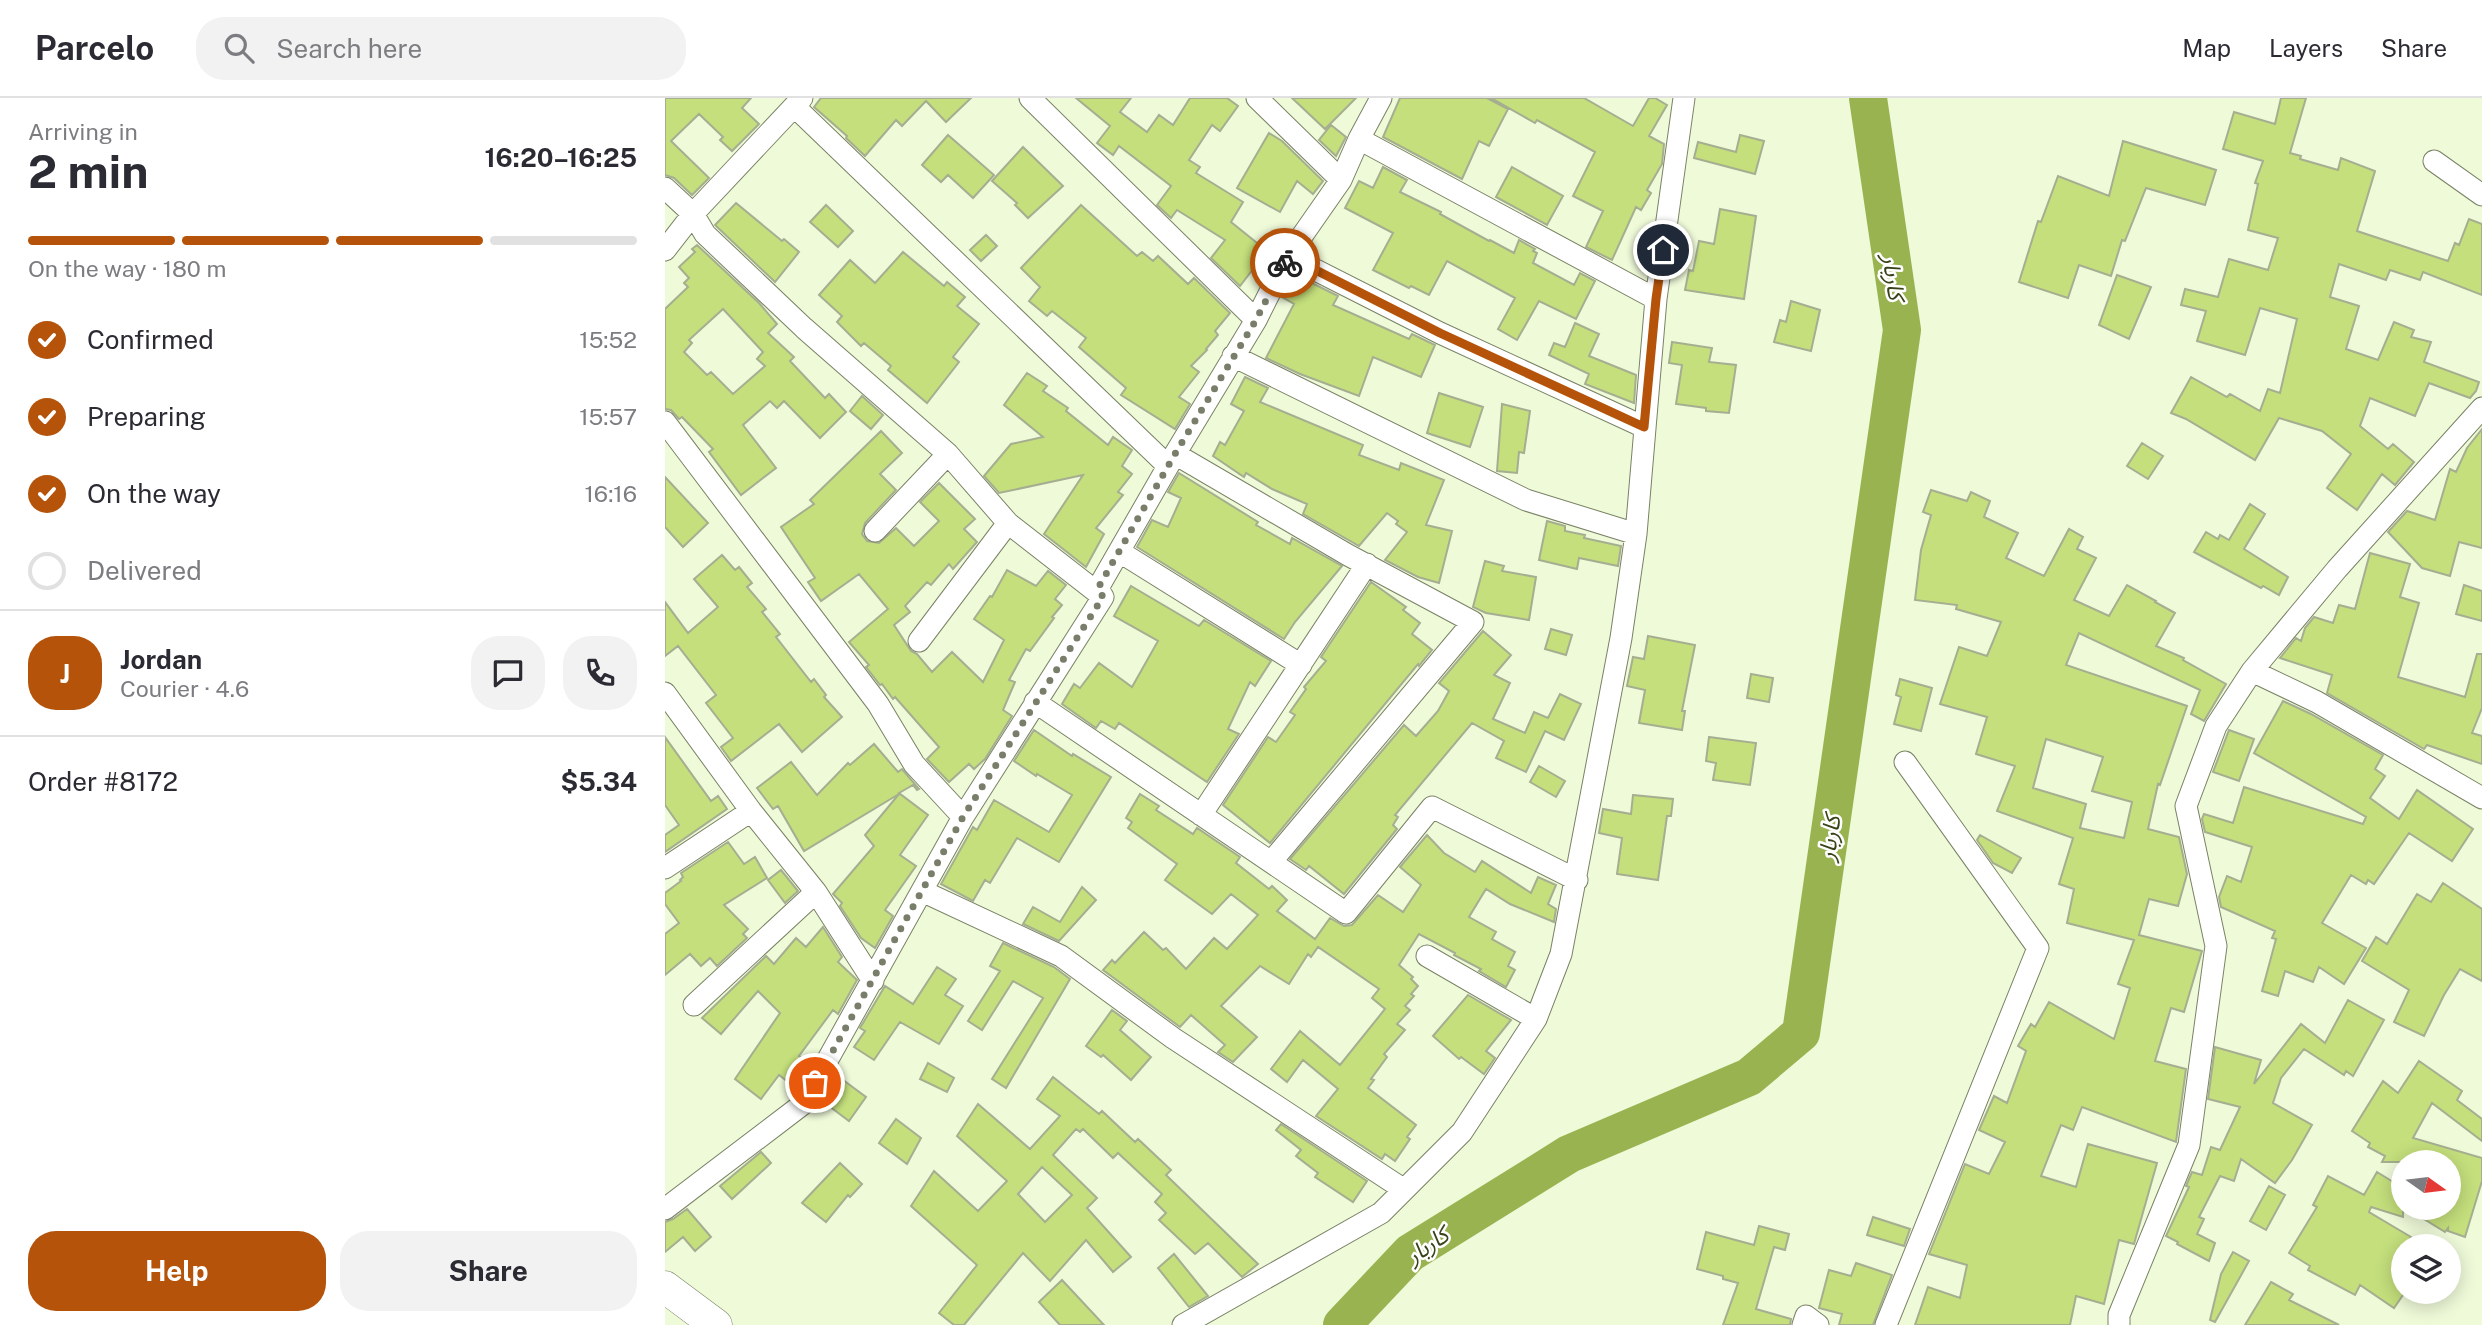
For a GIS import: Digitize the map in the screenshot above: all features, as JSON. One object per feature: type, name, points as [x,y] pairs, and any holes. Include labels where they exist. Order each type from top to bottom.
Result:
[{"type":"street","points":[[1030,98],[1256,320]]},
{"type":"street","points":[[1257,98],[1341,180]]},
{"type":"street","points":[[1103,597],[1098,588],[1171,460],[1256,320],[1288,256],[1341,180],[1381,98]]},
{"type":"street","points":[[1183,1325],[1381,1213],[1462,1132],[1536,1019],[1561,954],[1621,638],[1636,534],[1656,299],[1681,100]]},
{"type":"street","points":[[665,250],[693,214],[799,102],[1171,460],[1473,622],[1271,862]]},
{"type":"street","points":[[1359,139],[1656,299]]},
{"type":"street","points":[[2434,161],[2482,195]]},
{"type":"street","points":[[665,188],[693,214],[705,234],[794,318],[948,454],[1008,523],[1103,597]]},
{"type":"street","points":[[1288,256],[1440,333],[1644,427]]},
{"type":"street","points":[[1233,356],[1526,500],[1636,534]]},
{"type":"street","points":[[2119,1325],[2119,1315],[2189,1145],[2216,946],[2186,806],[2216,726],[2252,671],[2337,569],[2482,408]]},
{"type":"street","points":[[665,422],[878,704],[914,764],[963,817]]},
{"type":"street","points":[[875,531],[948,454]]},
{"type":"street","points":[[919,641],[1008,523]]},
{"type":"street","points":[[1120,552],[1301,665]]},
{"type":"street","points":[[1201,815],[1367,564]]},
{"type":"street","points":[[665,1209],[803,1104],[963,817],[1103,597]]},
{"type":"street","points":[[2252,671],[2317,702],[2482,798]]},
{"type":"street","points":[[665,693],[751,811],[816,892],[873,981]]},
{"type":"street","points":[[1035,702],[1346,913],[1433,807],[1577,880]]},
{"type":"street","points":[[1886,1325],[2038,948],[1905,762]]},
{"type":"street","points":[[666,866],[751,811]]},
{"type":"street","points":[[922,891],[1061,956],[1173,1038],[1403,1189]]},
{"type":"street","points":[[694,1005],[816,892]]},
{"type":"street","points":[[1427,956],[1536,1019]]},
{"type":"street","points":[[665,1287],[716,1325]]},
{"type":"street","points":[[1803,1325],[1806,1315],[1818,1325]]},
{"type":"building","points":[[665,98],[751,98],[742,108],[759,124],[732,151],[720,140],[723,137],[699,114],[671,141],[709,178],[692,195],[674,178],[665,175]]},
{"type":"building","points":[[821,98],[971,98],[946,122],[926,101],[902,126],[896,120],[865,156],[814,107]]},
{"type":"building","points":[[1076,98],[1131,98],[1120,112],[1147,132],[1159,115],[1173,125],[1190,98],[1227,98],[1238,106],[1220,131],[1212,125],[1189,160],[1200,167],[1196,173],[1243,202],[1231,222],[1267,251],[1240,286],[1211,258],[1225,240],[1177,210],[1171,218],[1157,205],[1171,186],[1119,146],[1113,155],[1097,143],[1110,126]]},
{"type":"building","points":[[1292,98],[1356,98],[1325,129]]},
{"type":"building","points":[[1400,98],[1487,98],[1508,109],[1489,146],[1479,141],[1462,179],[1383,137]]},
{"type":"building","points":[[1491,98],[1584,98],[1633,126],[1649,98],[1655,98],[1667,105],[1649,136],[1664,144],[1662,164],[1647,190],[1651,193],[1641,210],[1636,207],[1612,260],[1586,247],[1603,211],[1573,196],[1595,152]]},
{"type":"building","points":[[2281,98],[2306,98],[2290,153],[2301,156],[2300,159],[2338,170],[2341,158],[2375,171],[2357,231],[2448,261],[2455,243],[2459,245],[2469,219],[2482,224],[2482,295],[2423,272],[2420,280],[2390,270],[2386,280],[2339,264],[2330,297],[2359,306],[2346,349],[2378,360],[2394,322],[2414,330],[2411,337],[2431,342],[2424,362],[2479,382],[2470,398],[2429,383],[2415,416],[2370,398],[2360,426],[2388,449],[2393,444],[2414,462],[2395,485],[2382,474],[2357,510],[2327,488],[2351,454],[2322,431],[2279,418],[2255,460],[2171,413],[2191,377],[2260,411],[2268,389],[2280,393],[2297,319],[2260,308],[2245,355],[2197,341],[2206,311],[2181,305],[2185,289],[2218,297],[2229,259],[2268,270],[2278,238],[2248,230],[2258,184],[2255,183],[2263,161],[2223,149],[2234,112],[2275,124]]},
{"type":"building","points":[[1331,125],[1346,137],[1336,156],[1319,140]]},
{"type":"building","points":[[1269,133],[1282,141],[1323,181],[1313,194],[1297,181],[1280,212],[1237,188]]},
{"type":"building","points":[[948,135],[994,175],[973,198],[948,175],[941,182],[922,165]]},
{"type":"building","points":[[1740,135],[1764,141],[1755,174],[1694,158],[1698,142],[1736,152]]},
{"type":"building","points":[[2123,141],[2216,170],[2205,205],[2146,188],[2125,241],[2122,240],[2111,276],[2079,265],[2068,298],[2019,282],[2038,221],[2041,222],[2058,176],[2109,196]]},
{"type":"building","points":[[1023,147],[1063,186],[1028,218],[1015,205],[1017,203],[992,181]]},
{"type":"building","points":[[1383,167],[1407,180],[1400,192],[1441,212],[1440,214],[1489,241],[1514,253],[1519,240],[1535,249],[1533,251],[1537,253],[1533,263],[1574,285],[1580,273],[1595,281],[1576,319],[1539,301],[1517,340],[1498,329],[1515,298],[1447,261],[1429,295],[1373,270],[1393,233],[1345,208],[1359,181],[1373,188]]},
{"type":"building","points":[[1512,167],[1563,196],[1547,225],[1496,197]]},
{"type":"building","points":[[736,203],[799,252],[775,282],[715,225]]},
{"type":"building","points":[[826,205],[853,231],[838,247],[810,222]]},
{"type":"building","points":[[1081,205],[1137,256],[1142,252],[1153,261],[1158,256],[1188,284],[1194,278],[1230,313],[1215,331],[1218,335],[1207,350],[1191,366],[1199,372],[1179,397],[1190,404],[1175,429],[1121,395],[1126,388],[1079,347],[1086,338],[1052,311],[1047,316],[1029,301],[1040,287],[1021,268]]},
{"type":"building","points":[[1720,209],[1756,216],[1744,299],[1685,290],[1689,270],[1693,271],[1699,241],[1714,244]]},
{"type":"building","points":[[986,235],[997,246],[981,261],[970,250]]},
{"type":"building","points":[[697,245],[759,303],[777,324],[768,333],[794,357],[790,361],[825,398],[829,394],[846,412],[820,438],[784,401],[777,408],[770,401],[743,425],[776,468],[741,495],[709,452],[713,449],[682,417],[679,419],[671,410],[665,409],[665,309],[688,287],[684,283],[689,278],[679,267],[695,252],[692,249]],"holes":[[[723,309],[763,352],[757,359],[765,366],[733,394],[711,372],[707,375],[684,352],[692,343],[689,340]]]},
{"type":"building","points":[[903,252],[944,286],[947,282],[965,297],[957,306],[979,324],[953,357],[959,362],[927,403],[888,370],[891,366],[864,343],[861,346],[837,322],[842,316],[819,295],[850,260],[875,283]]},
{"type":"building","points":[[1294,274],[1338,296],[1333,305],[1409,339],[1412,334],[1435,345],[1421,377],[1373,357],[1359,396],[1266,358],[1294,304],[1282,297]]},
{"type":"building","points":[[2117,275],[2151,287],[2129,339],[2099,325]]},
{"type":"building","points":[[1791,301],[1820,310],[1811,351],[1774,342],[1780,320],[1786,322]]},
{"type":"building","points":[[1575,323],[1599,334],[1589,356],[1636,375],[1634,403],[1585,384],[1589,374],[1549,355],[1554,343],[1565,347]]},
{"type":"building","points":[[1672,342],[1712,348],[1709,362],[1736,365],[1729,413],[1676,404],[1682,365],[1669,363]]},
{"type":"building","points":[[1027,373],[1047,386],[1043,391],[1068,408],[1066,411],[1108,445],[1113,437],[1132,450],[1122,466],[1132,474],[1118,492],[1123,495],[1096,528],[1104,534],[1086,567],[1044,534],[1083,475],[999,493],[984,476],[1011,444],[1043,437],[1004,405]]},
{"type":"building","points":[[1245,377],[1268,388],[1260,402],[1363,445],[1359,455],[1399,470],[1401,463],[1444,480],[1426,525],[1452,531],[1439,583],[1418,577],[1385,560],[1407,532],[1387,513],[1359,546],[1303,514],[1307,504],[1272,489],[1246,473],[1244,477],[1213,456],[1220,442],[1225,445],[1244,411],[1231,404]]},
{"type":"building","points":[[1439,393],[1483,407],[1470,447],[1427,433]]},
{"type":"building","points":[[862,396],[883,415],[871,429],[850,411]]},
{"type":"building","points":[[1502,404],[1530,411],[1524,453],[1519,452],[1517,473],[1497,471]]},
{"type":"building","points":[[2482,429],[2482,548],[2459,542],[2450,576],[2422,568],[2388,532],[2407,511],[2435,520],[2450,469],[2456,472],[2467,448]]},
{"type":"building","points":[[881,431],[902,453],[880,474],[896,490],[865,523],[862,534],[867,541],[879,543],[896,528],[914,546],[939,521],[920,502],[939,483],[975,519],[964,529],[977,542],[953,569],[949,564],[931,585],[927,582],[905,606],[910,612],[894,625],[911,651],[917,654],[932,672],[952,652],[983,682],[1004,640],[974,619],[990,596],[992,597],[1007,570],[1036,586],[1048,571],[1066,585],[1055,599],[1062,605],[1030,651],[1026,649],[1009,680],[1015,682],[1003,710],[1012,716],[985,759],[974,769],[969,764],[949,782],[927,759],[939,747],[895,697],[893,699],[882,684],[880,685],[866,667],[869,665],[849,642],[888,609],[859,574],[821,601],[808,582],[815,578],[781,527],[814,504],[810,500]]},
{"type":"building","points":[[2142,443],[2163,456],[2148,479],[2127,466]]},
{"type":"building","points":[[1179,473],[1258,522],[1256,525],[1290,544],[1292,538],[1342,566],[1284,639],[1137,547],[1152,520],[1168,527],[1181,498],[1168,492]]},
{"type":"building","points":[[665,477],[708,523],[683,547],[665,527]]},
{"type":"building","points":[[1931,490],[1967,501],[1971,492],[1990,501],[1984,517],[2018,533],[2006,558],[2044,576],[2069,529],[2083,537],[2077,549],[2096,558],[2074,600],[2109,616],[2127,585],[2156,601],[2175,613],[2156,646],[2184,658],[2183,660],[2226,684],[2204,721],[2191,714],[2200,690],[2079,633],[2066,665],[2187,706],[2160,785],[2158,784],[2148,829],[2179,837],[2187,874],[2178,906],[2149,899],[2139,935],[2202,951],[2184,1012],[2171,1008],[2155,1061],[2186,1069],[2176,1142],[2082,1107],[2073,1130],[2061,1125],[2041,1176],[2076,1187],[2088,1144],[2157,1163],[2134,1244],[2119,1240],[2104,1304],[2076,1296],[2070,1325],[1915,1325],[1928,1287],[1960,1298],[1967,1265],[1929,1254],[1965,1164],[1989,1174],[2005,1142],[1979,1130],[1994,1096],[2007,1103],[2026,1051],[2018,1046],[2031,1024],[2035,1027],[2049,1002],[2114,1039],[2130,988],[2118,984],[2134,940],[2067,923],[2074,889],[2059,884],[2073,838],[1997,811],[2015,766],[1976,754],[1987,717],[1940,704],[1959,647],[1987,656],[2001,622],[1956,609],[1957,605],[1915,600],[1921,550],[1931,515],[1923,512]],"holes":[[[2046,739],[2103,757],[2092,791],[2132,802],[2124,838],[2080,828],[2086,804],[2033,788]]]},
{"type":"building","points":[[2250,504],[2265,514],[2244,549],[2288,577],[2279,595],[2194,552],[2206,532],[2218,539],[2220,535],[2229,540]]},
{"type":"building","points":[[1547,521],[1565,526],[1565,531],[1585,535],[1584,538],[1621,546],[1618,566],[1579,558],[1577,569],[1539,560]]},
{"type":"building","points":[[2370,553],[2410,564],[2400,597],[2419,603],[2398,677],[2465,697],[2477,654],[2482,654],[2482,708],[2472,733],[2482,736],[2482,764],[2427,745],[2424,749],[2327,693],[2332,675],[2280,658],[2296,638],[2301,641],[2305,628],[2314,617],[2333,623],[2339,605],[2355,609]]},
{"type":"building","points":[[722,555],[735,570],[739,567],[752,583],[747,587],[766,609],[762,612],[780,634],[776,637],[811,682],[814,679],[826,695],[824,697],[842,717],[802,752],[779,724],[731,761],[721,747],[733,738],[706,703],[716,695],[678,646],[665,656],[665,602],[688,633],[718,607],[694,579]]},
{"type":"building","points":[[1485,561],[1504,566],[1502,571],[1536,577],[1529,620],[1486,613],[1473,607]]},
{"type":"building","points":[[1371,582],[1406,607],[1403,610],[1420,623],[1412,634],[1432,650],[1270,843],[1223,805],[1268,737],[1276,742],[1295,715],[1290,712],[1306,689],[1304,687],[1326,661],[1321,657]]},
{"type":"building","points":[[2464,585],[2482,591],[2482,621],[2456,614]]},
{"type":"building","points":[[1131,586],[1199,626],[1204,620],[1271,661],[1255,686],[1250,682],[1228,729],[1239,734],[1207,782],[1119,723],[1115,729],[1101,721],[1096,728],[1062,704],[1074,684],[1080,688],[1099,663],[1132,687],[1158,641],[1114,616]]},
{"type":"building","points":[[1551,629],[1572,635],[1566,655],[1545,649]]},
{"type":"building","points":[[1483,631],[1511,655],[1494,675],[1510,683],[1493,719],[1525,733],[1534,712],[1548,718],[1560,694],[1581,704],[1564,740],[1545,731],[1526,772],[1496,758],[1504,741],[1472,723],[1395,815],[1398,817],[1393,825],[1397,829],[1344,894],[1309,866],[1306,870],[1290,859],[1404,725],[1416,736],[1438,711],[1449,691],[1439,683]]},
{"type":"building","points":[[1648,636],[1695,645],[1682,711],[1685,711],[1682,730],[1639,723],[1645,690],[1627,686],[1633,657],[1644,659]]},
{"type":"building","points":[[1751,674],[1773,678],[1769,702],[1747,698]]},
{"type":"building","points":[[1900,679],[1932,688],[1921,731],[1894,724],[1901,697],[1896,695]]},
{"type":"building","points":[[2283,701],[2383,755],[2375,769],[2385,776],[2370,798],[2399,819],[2417,790],[2473,829],[2452,861],[2409,833],[2374,884],[2368,880],[2366,884],[2351,875],[2322,923],[2366,948],[2344,984],[2319,967],[2313,982],[2285,971],[2278,996],[2262,991],[2276,939],[2272,938],[2275,931],[2221,907],[2219,897],[2227,876],[2241,882],[2252,847],[2205,832],[2202,819],[2204,814],[2233,823],[2244,787],[2363,824],[2366,817],[2254,753]]},
{"type":"building","points":[[1034,730],[1072,756],[1073,754],[1111,777],[1059,862],[1017,838],[990,883],[985,880],[973,901],[941,884],[973,827],[977,830],[994,800],[1049,832],[1072,795],[1014,761]]},
{"type":"building","points":[[2229,730],[2254,739],[2239,781],[2213,772]]},
{"type":"building","points":[[665,737],[711,801],[718,796],[727,809],[665,852],[665,835],[679,825],[665,805]]},
{"type":"building","points":[[1709,737],[1756,743],[1750,785],[1713,780],[1716,763],[1706,761]]},
{"type":"building","points":[[874,744],[898,772],[902,769],[919,789],[913,785],[899,793],[928,815],[900,855],[916,866],[885,910],[893,916],[875,948],[861,938],[840,906],[842,903],[833,894],[874,846],[865,835],[899,794],[804,851],[778,806],[773,809],[757,788],[791,762],[817,795],[848,763],[850,765]]},
{"type":"building","points":[[1539,766],[1565,781],[1556,797],[1530,782]]},
{"type":"building","points":[[1140,794],[1159,806],[1156,810],[1193,834],[1197,828],[1240,857],[1236,863],[1269,889],[1272,886],[1287,900],[1277,911],[1315,939],[1330,918],[1344,926],[1352,925],[1378,895],[1403,912],[1421,885],[1400,867],[1427,835],[1444,853],[1475,872],[1482,861],[1531,893],[1538,877],[1556,885],[1548,904],[1556,909],[1554,922],[1510,904],[1486,889],[1469,917],[1496,932],[1492,939],[1515,952],[1508,966],[1515,970],[1506,987],[1479,971],[1481,969],[1454,955],[1455,953],[1419,934],[1399,965],[1413,977],[1411,979],[1418,986],[1405,1006],[1410,1010],[1397,1024],[1405,1030],[1384,1054],[1387,1057],[1371,1079],[1374,1080],[1368,1088],[1416,1125],[1395,1161],[1385,1154],[1382,1159],[1316,1116],[1338,1089],[1303,1060],[1287,1082],[1271,1069],[1300,1031],[1340,1065],[1385,1009],[1372,998],[1379,989],[1318,947],[1311,957],[1308,954],[1289,984],[1260,966],[1221,1006],[1257,1037],[1233,1062],[1218,1052],[1225,1045],[1191,1015],[1180,1027],[1103,970],[1112,960],[1115,963],[1144,932],[1163,950],[1166,948],[1186,969],[1214,938],[1227,949],[1258,915],[1231,894],[1212,914],[1165,880],[1177,864],[1128,828],[1132,822],[1126,818]]},
{"type":"building","points":[[1633,795],[1673,799],[1671,816],[1667,816],[1658,880],[1617,874],[1622,838],[1599,833],[1603,809],[1631,814]]},
{"type":"building","points":[[1980,835],[2021,858],[2012,873],[1993,863],[1977,840]]},
{"type":"building","points":[[728,842],[744,864],[755,857],[767,878],[724,905],[748,929],[743,934],[747,938],[717,966],[710,958],[701,966],[690,954],[665,975],[665,934],[679,923],[665,904],[665,893],[681,881],[681,873]]},
{"type":"building","points":[[781,870],[798,891],[785,903],[768,880]]},
{"type":"building","points":[[2443,883],[2482,909],[2482,981],[2460,969],[2424,1036],[2394,1022],[2409,990],[2362,961],[2376,937],[2387,944],[2417,894],[2431,902]]},
{"type":"building","points":[[1082,887],[1096,900],[1059,941],[1023,924],[1033,907],[1060,922]]},
{"type":"building","points":[[823,927],[842,957],[838,962],[857,980],[838,1014],[833,1010],[799,1056],[810,1064],[803,1077],[795,1072],[788,1082],[779,1075],[761,1099],[735,1079],[780,1013],[758,991],[721,1034],[702,1018],[766,956],[774,964],[796,938],[806,947]]},
{"type":"building","points":[[1003,943],[1054,967],[1070,979],[1006,1088],[992,1079],[1043,998],[1013,981],[982,1030],[968,1021],[1000,971],[990,966]]},
{"type":"building","points":[[937,967],[956,979],[945,995],[963,1006],[939,1044],[900,1022],[874,1060],[854,1047],[865,1031],[860,1028],[885,986],[913,1004]]},
{"type":"building","points":[[1468,995],[1511,1020],[1486,1051],[1495,1058],[1484,1074],[1461,1057],[1459,1059],[1433,1036]]},
{"type":"building","points":[[2348,1000],[2384,1020],[2353,1076],[2346,1071],[2344,1075],[2304,1049],[2281,1078],[2273,1103],[2312,1125],[2275,1183],[2241,1159],[2234,1181],[2220,1176],[2199,1217],[2204,1219],[2197,1234],[2215,1243],[2209,1261],[2166,1236],[2189,1187],[2186,1186],[2192,1172],[2202,1175],[2211,1147],[2220,1150],[2240,1107],[2208,1099],[2215,1047],[2261,1060],[2254,1084],[2301,1024],[2325,1043]]},
{"type":"building","points":[[1112,1010],[1127,1021],[1120,1030],[1151,1057],[1131,1080],[1103,1055],[1101,1057],[1086,1046]]},
{"type":"building","points":[[2419,1061],[2462,1091],[2457,1100],[2482,1119],[2482,1141],[2432,1103],[2413,1138],[2454,1150],[2391,1150],[2391,1162],[2382,1162],[2385,1156],[2368,1147],[2370,1143],[2352,1131],[2383,1081],[2398,1093]]},
{"type":"building","points":[[928,1063],[954,1078],[947,1092],[920,1079]]},
{"type":"building","points":[[835,1074],[866,1097],[849,1121],[825,1103],[829,1097],[824,1094]]},
{"type":"building","points":[[1053,1077],[1099,1114],[1102,1111],[1135,1142],[1138,1139],[1171,1170],[1166,1175],[1258,1264],[1242,1277],[1208,1243],[1195,1254],[1159,1220],[1166,1213],[1155,1202],[1162,1194],[1118,1153],[1113,1158],[1083,1129],[1080,1132],[1076,1129],[1053,1155],[1097,1198],[1087,1208],[1131,1257],[1113,1272],[1086,1240],[1050,1281],[1023,1253],[964,1325],[954,1325],[939,1313],[977,1265],[911,1206],[934,1171],[978,1211],[1007,1181],[957,1136],[978,1104],[1030,1149],[1060,1116],[1037,1099]],"holes":[[[1042,1167],[1072,1195],[1045,1222],[1018,1194]]]},
{"type":"building","points":[[896,1119],[921,1138],[907,1164],[879,1143]]},
{"type":"building","points":[[1281,1124],[1367,1181],[1353,1202],[1315,1177],[1318,1173],[1296,1156],[1301,1150],[1276,1130]]},
{"type":"building","points":[[761,1152],[771,1163],[732,1199],[720,1186]]},
{"type":"building","points":[[2461,1152],[2482,1158],[2482,1181],[2465,1237],[2448,1231],[2448,1228],[2445,1232],[2426,1220],[2461,1220]]},
{"type":"building","points":[[840,1163],[862,1184],[850,1197],[848,1195],[826,1222],[802,1203]]},
{"type":"building","points":[[2377,1172],[2391,1181],[2391,1213],[2371,1207],[2369,1212],[2406,1234],[2391,1234],[2391,1304],[2397,1304],[2394,1308],[2360,1285],[2355,1295],[2308,1270],[2310,1266],[2289,1253],[2317,1207],[2313,1205],[2328,1176],[2364,1195]]},
{"type":"building","points":[[2269,1186],[2285,1195],[2266,1230],[2250,1221]]},
{"type":"building","points":[[687,1209],[711,1237],[695,1251],[683,1237],[665,1252],[665,1222]]},
{"type":"building","points":[[1873,1217],[1910,1229],[1904,1246],[1867,1235]]},
{"type":"building","points":[[1759,1226],[1789,1234],[1785,1250],[1774,1247],[1756,1309],[1791,1319],[1790,1325],[1723,1325],[1738,1283],[1697,1269],[1706,1232],[1754,1245]]},
{"type":"building","points":[[2233,1252],[2249,1261],[2215,1322],[2210,1320],[2221,1274]]},
{"type":"building","points":[[1174,1254],[1208,1296],[1189,1307],[1158,1268]]},
{"type":"building","points":[[1856,1263],[1892,1275],[1873,1325],[1839,1325],[1842,1314],[1819,1308],[1829,1270],[1851,1276]]},
{"type":"building","points":[[1062,1280],[1104,1325],[1060,1325],[1039,1302]]},
{"type":"building","points":[[2271,1282],[2293,1294],[2289,1300],[2339,1325],[2245,1325]]},
{"type":"waterway","name":"کاربار","points":[[1342,1325],[1410,1253],[1569,1154],[1749,1077],[1801,1033],[1902,330],[1868,98]]},
{"type":"way so far","points":[[815,1083],[963,817],[1103,597],[1098,588],[1256,320],[1285,263]]},
{"type":"route","points":[[1285,263],[1288,256],[1440,333],[1644,427],[1663,250]]}]
